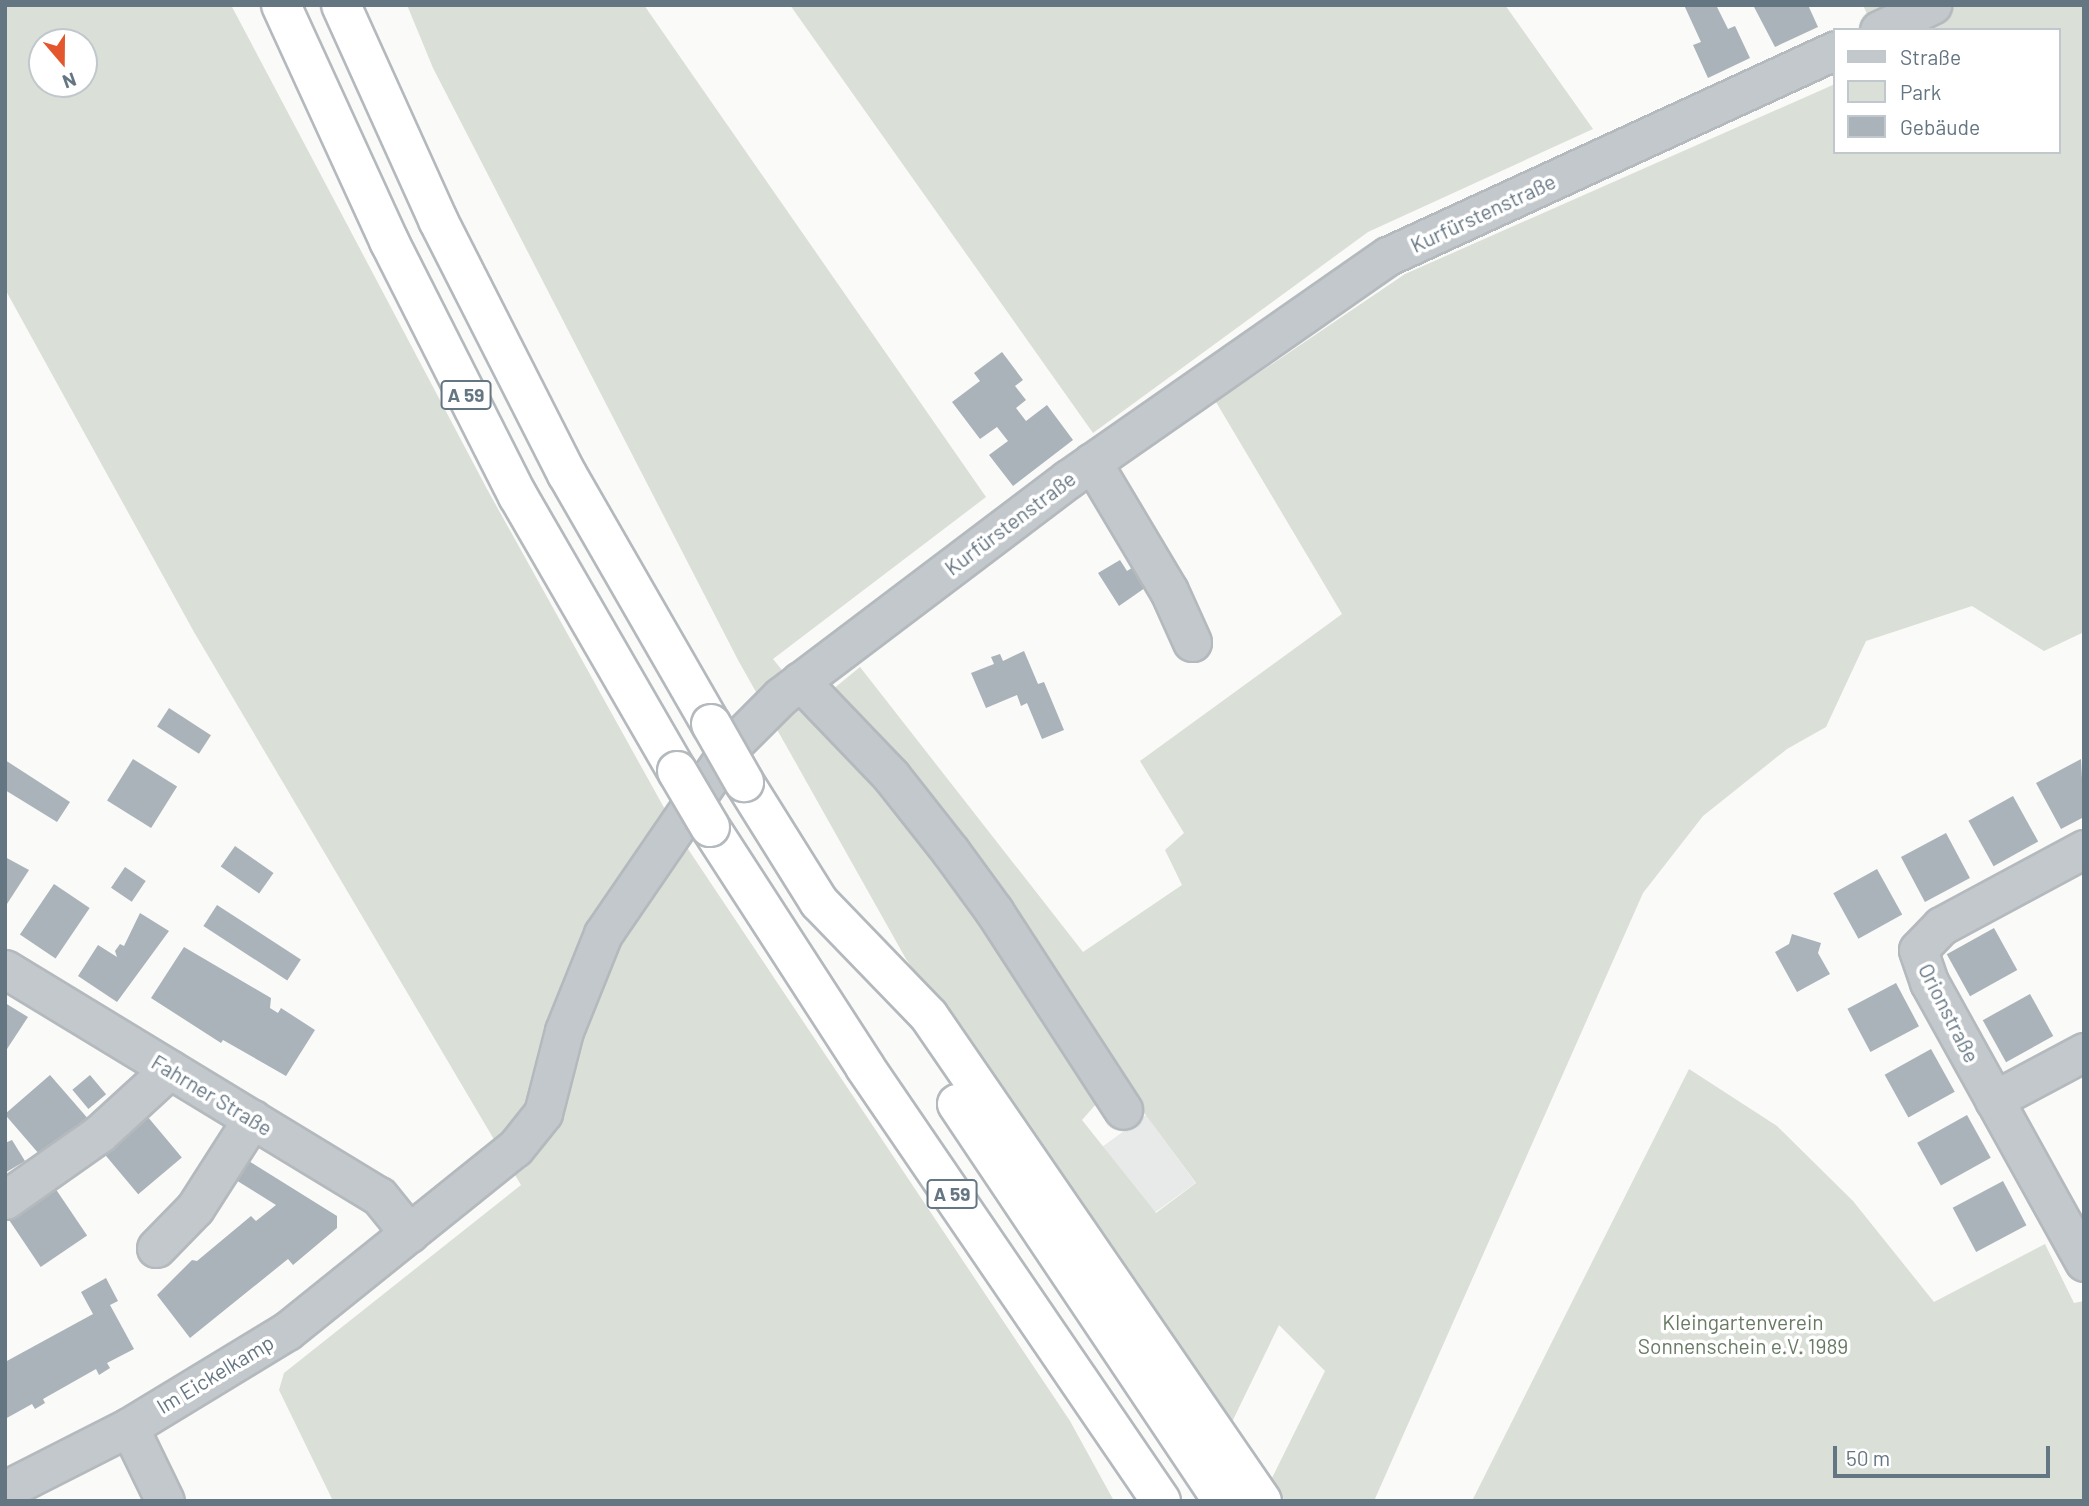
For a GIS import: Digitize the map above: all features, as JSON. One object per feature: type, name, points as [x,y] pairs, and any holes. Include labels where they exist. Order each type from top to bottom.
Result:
[{"type":"highway","name":"A 59","points":[[281,5],[389,241],[517,496],[677,771],[710,827],[865,1067],[1161,1501]]},
{"type":"highway","name":"A 59","points":[[341,5],[438,220],[567,474],[744,782],[1223,1501]]},
{"type":"highway","points":[[830,913],[929,1016],[1262,1501]]},
{"type":"street","points":[[1883,28],[1932,5]]},
{"type":"street","name":"Kurfürstenstraße","points":[[409,1233],[531,1131],[544,1113],[564,1031],[603,934],[734,743],[800,681],[1092,462],[1388,256],[1834,50]]},
{"type":"street","points":[[1092,462],[1169,591],[1192,642]]},
{"type":"street","points":[[800,681],[891,776],[951,852],[994,911],[1123,1110]]},
{"type":"street","name":"Orionstraße","points":[[2084,849],[1941,926],[1918,950],[1929,982],[2084,1262]]},
{"type":"street","name":"Fahrner Straße","points":[[5,969],[379,1196],[409,1233]]},
{"type":"street","points":[[1994,1100],[2084,1052]]},
{"type":"street","points":[[5,1200],[99,1134],[170,1069]]},
{"type":"street","points":[[156,1248],[195,1208],[252,1119]]},
{"type":"street","name":"Im Eickelkamp","points":[[5,1490],[129,1427],[287,1331],[409,1233]]},
{"type":"street","points":[[129,1427],[165,1501]]},
{"type":"shaded area","points":[[1146,1115],[1195,1183],[1152,1215],[1102,1147]]},
{"type":"green space","points":[[5,5],[231,5],[487,489],[682,840],[1070,1421],[1114,1501],[333,1501],[279,1390],[284,1373],[521,1185],[194,632],[5,289]]},
{"type":"green space","points":[[407,5],[644,5],[986,497],[773,659],[940,865],[1097,1103],[1082,1120],[1156,1213],[1196,1183],[832,690],[860,667],[1083,952],[1182,885],[1165,850],[1184,833],[1140,761],[1342,614],[1216,402],[1405,274],[1834,84],[1834,154],[2061,154],[2061,28],[1873,28],[1863,5],[2084,5],[2084,632],[2044,651],[1972,606],[1866,641],[1826,727],[1787,749],[1703,816],[1643,893],[1374,1501],[1285,1501],[1271,1480],[1325,1371],[1279,1325],[1232,1422],[906,959],[738,660],[433,68]]},
{"type":"green space","points":[[790,5],[1505,5],[1593,129],[1368,232],[1093,433]]},
{"type":"green space","name":"Kleingartenverein Sonnenschein e.V. 1989","points":[[1689,1069],[1777,1126],[1853,1201],[1934,1302],[2045,1244],[2074,1303],[2084,1301],[2084,1501],[1472,1501]]},
{"type":"building","points":[[1684,5],[1716,5],[1728,29],[1735,26],[1750,58],[1708,78],[1693,45],[1701,42]]},
{"type":"building","points":[[1753,5],[1808,5],[1818,27],[1775,47]]},
{"type":"building","points":[[1002,352],[1023,380],[1015,386],[1026,400],[1016,408],[1026,421],[1047,405],[1073,440],[1013,486],[989,455],[1008,441],[997,427],[980,439],[952,402],[980,381],[974,373]]},
{"type":"building","points":[[1120,560],[1127,571],[1140,563],[1152,583],[1119,606],[1098,573]]},
{"type":"building","points":[[1024,651],[1038,684],[1044,682],[1064,730],[1042,739],[1027,703],[1021,706],[1017,695],[986,708],[971,673],[994,664],[991,657],[1000,654],[1003,661]]},
{"type":"building","points":[[169,708],[211,735],[199,754],[157,726]]},
{"type":"building","points":[[133,759],[177,787],[151,828],[107,801]]},
{"type":"building","points":[[2081,759],[2084,817],[2061,829],[2036,783]]},
{"type":"building","points":[[5,760],[70,802],[57,822],[5,790]]},
{"type":"building","points":[[2013,796],[2038,841],[1994,866],[1968,821]]},
{"type":"building","points":[[1946,833],[1970,878],[1925,902],[1901,857]]},
{"type":"building","points":[[235,846],[274,873],[259,893],[221,866]]},
{"type":"building","points":[[5,857],[29,870],[5,907]]},
{"type":"building","points":[[125,867],[146,881],[132,902],[111,888]]},
{"type":"building","points":[[1877,869],[1902,914],[1858,939],[1833,893]]},
{"type":"building","points":[[54,884],[90,908],[56,959],[20,935]]},
{"type":"building","points":[[217,905],[301,959],[287,980],[203,926]]},
{"type":"building","points":[[140,913],[169,931],[117,1002],[78,976],[98,945],[117,957],[115,951],[120,944],[124,946]]},
{"type":"building","points":[[1994,928],[2017,970],[1970,996],[1947,954]]},
{"type":"building","points":[[1792,934],[1821,943],[1818,953],[1830,974],[1797,992],[1775,952],[1789,944]]},
{"type":"building","points":[[184,947],[271,998],[270,1008],[278,1013],[281,1008],[315,1030],[286,1076],[223,1040],[221,1043],[151,998]]},
{"type":"building","points":[[1896,983],[1919,1026],[1870,1052],[1847,1009]]},
{"type":"building","points":[[2030,994],[2053,1036],[2006,1062],[1983,1020]]},
{"type":"building","points":[[5,1003],[28,1017],[5,1052]]},
{"type":"building","points":[[1931,1049],[1955,1092],[1908,1118],[1885,1075]]},
{"type":"building","points":[[50,1075],[88,1119],[43,1158],[5,1114]]},
{"type":"building","points":[[90,1075],[106,1094],[88,1109],[72,1090]]},
{"type":"building","points":[[142,1110],[182,1157],[138,1194],[98,1147]]},
{"type":"building","points":[[1967,1115],[1991,1158],[1941,1185],[1917,1143]]},
{"type":"building","points":[[12,1140],[25,1161],[5,1173],[5,1143]]},
{"type":"building","points":[[236,1153],[337,1216],[337,1228],[293,1265],[288,1259],[190,1338],[157,1295],[192,1260],[197,1261],[251,1216],[256,1221],[276,1205],[223,1172]]},
{"type":"building","points":[[2003,1181],[2026,1225],[1976,1252],[1953,1208]]},
{"type":"building","points":[[53,1185],[87,1236],[41,1267],[7,1216]]},
{"type":"building","points":[[106,1278],[118,1301],[110,1305],[134,1349],[107,1363],[110,1368],[99,1375],[96,1369],[43,1399],[45,1403],[35,1409],[32,1404],[5,1419],[5,1362],[93,1314],[81,1292]]}]
